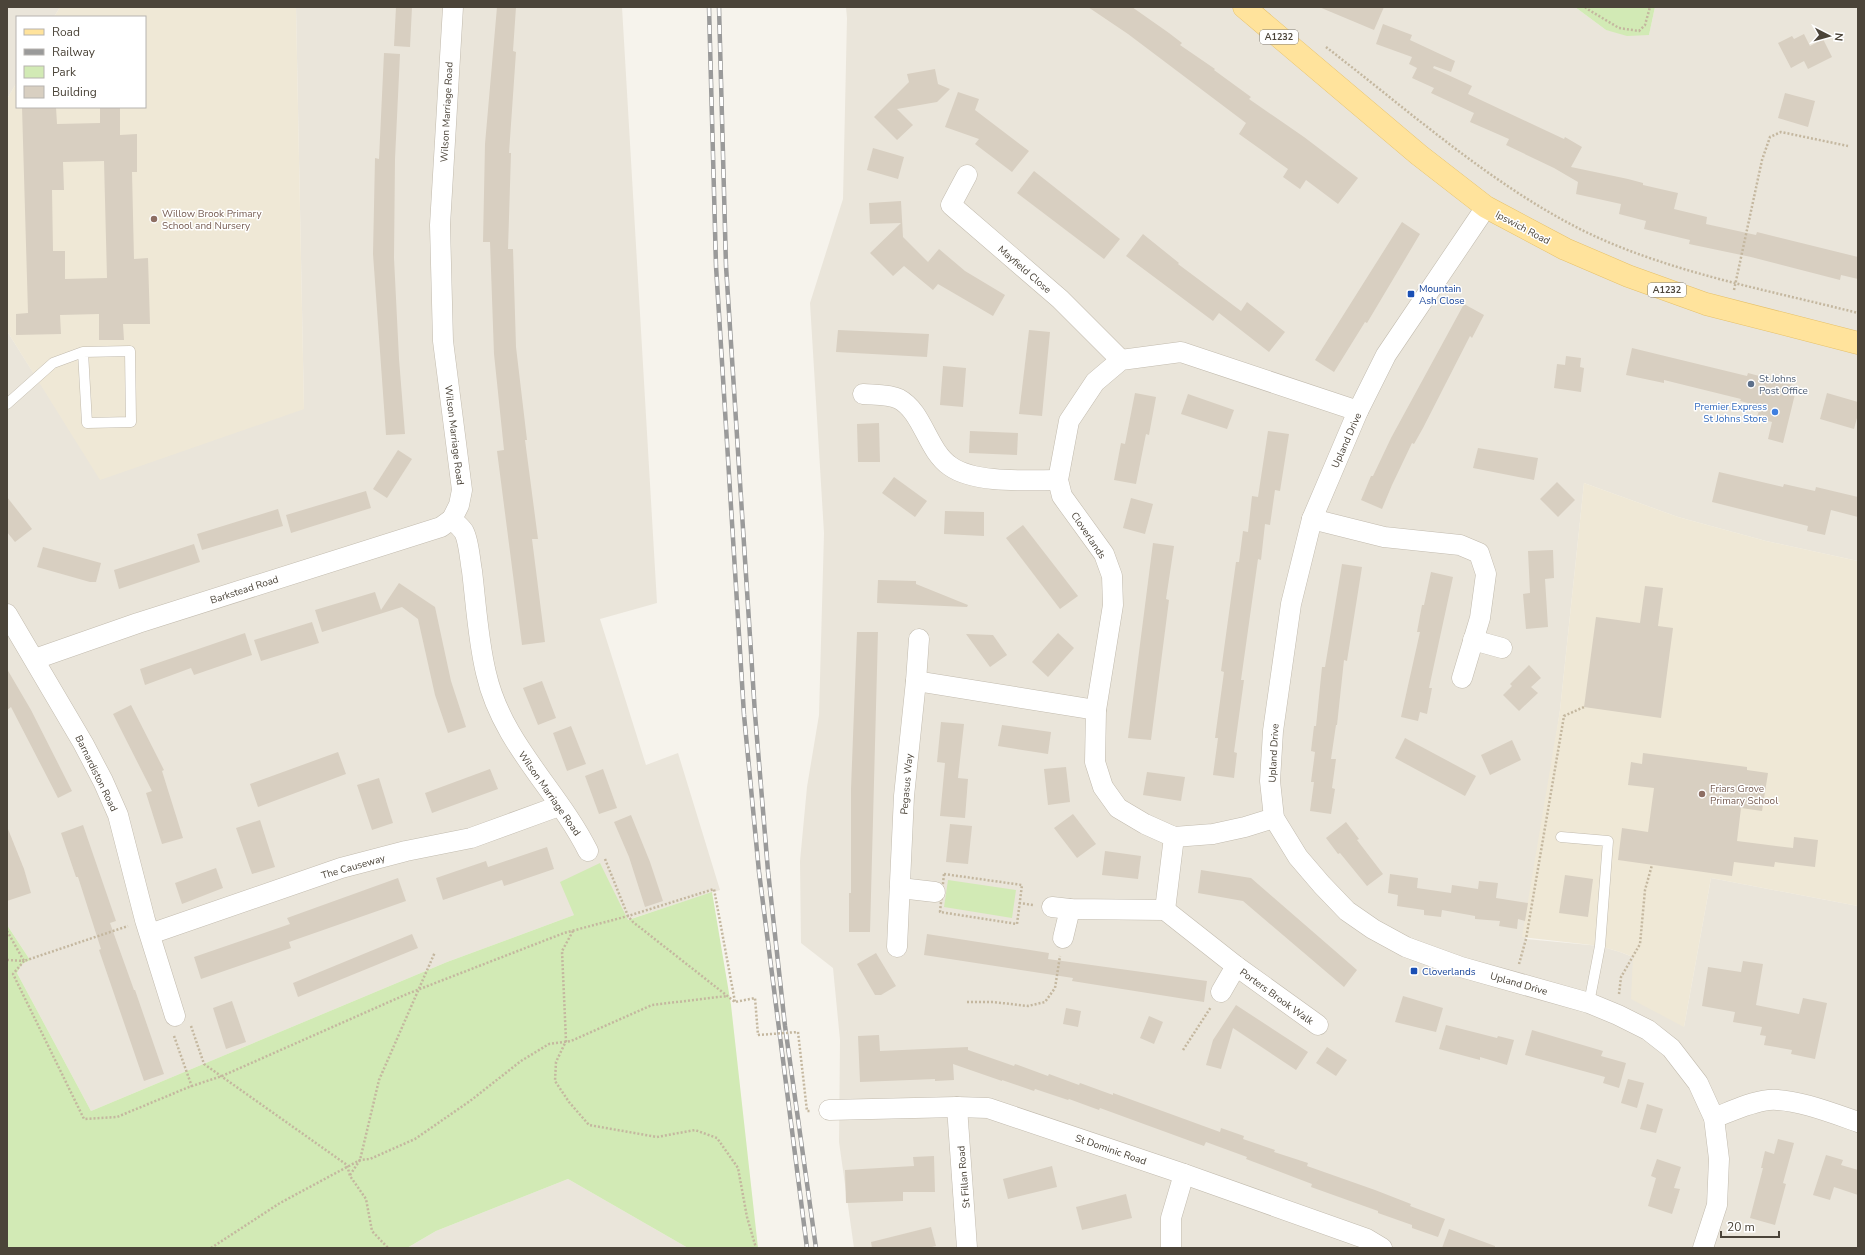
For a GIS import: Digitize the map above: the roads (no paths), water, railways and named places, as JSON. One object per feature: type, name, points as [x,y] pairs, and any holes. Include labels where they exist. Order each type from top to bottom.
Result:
[{"type":"main road","name":"Ipswich Road","points":[[1244,7],[1419,155],[1486,207],[1565,249],[1628,276],[1706,304],[1858,343]]},
{"type":"street","name":"Wilson Marriage Road","points":[[453,7],[440,225],[443,341],[462,490],[459,505],[452,519],[464,533],[470,558],[486,674],[495,700],[508,730],[528,763],[576,827],[588,851]]},
{"type":"street","name":"Mayfield Close","points":[[967,175],[951,205],[1060,299],[1121,360]]},
{"type":"street","name":"Upland Drive","points":[[1486,207],[1386,355],[1358,411],[1312,519],[1291,604],[1273,731],[1270,781],[1274,818],[1298,857],[1322,885],[1347,911],[1373,929],[1406,947],[1461,966],[1589,1003],[1648,1030],[1670,1048],[1698,1083],[1714,1118],[1719,1159],[1717,1204],[1703,1248]]},
{"type":"street","points":[[1121,360],[1181,352],[1358,411]]},
{"type":"street","name":"Cloverlands","points":[[1121,360],[1095,382],[1069,420],[1058,480],[1062,496],[1104,554],[1112,576],[1113,605],[1096,710],[1095,762],[1103,787],[1118,808],[1145,824],[1174,837],[1213,834],[1245,827],[1274,818]]},
{"type":"street","points":[[863,394],[898,399],[911,408],[936,452],[950,466],[967,475],[1013,480],[1058,480]]},
{"type":"street","name":"Barkstead Road","points":[[35,659],[138,623],[441,526],[452,519]]},
{"type":"street","points":[[1312,519],[1384,537],[1460,545],[1479,553],[1486,574],[1480,618],[1462,678]]},
{"type":"street","name":"Barnardiston Road","points":[[7,614],[35,659],[83,743],[103,781],[118,815],[147,927],[175,1016]]},
{"type":"street","name":"Pegasus Way","points":[[897,947],[904,796],[919,639]]},
{"type":"street","points":[[1473,640],[1502,648]]},
{"type":"street","points":[[916,681],[1096,710]]},
{"type":"street","name":"The Causeway","points":[[147,927],[341,868],[471,838],[559,806]]},
{"type":"street","points":[[1063,938],[1061,908],[1165,910],[1174,837]]},
{"type":"street","points":[[900,888],[935,892]]},
{"type":"street","name":"Porters Brook Walk","points":[[1165,910],[1236,966],[1318,1025]]},
{"type":"street","name":"Porters Brook Walk","points":[[1221,992],[1236,966]]},
{"type":"street","points":[[1714,1118],[1752,1104],[1770,1100],[1788,1101],[1858,1122]]},
{"type":"street","name":"St Dominic Road","points":[[829,1110],[957,1107],[988,1108],[1184,1174],[1367,1239],[1382,1248]]},
{"type":"street","name":"St Fillan Road","points":[[957,1107],[967,1248]]},
{"type":"street","points":[[1171,1248],[1171,1218],[1184,1174]]},
{"type":"lane","points":[[7,404],[53,363],[83,352],[130,351],[131,422],[87,424],[83,352]]},
{"type":"lane","points":[[1561,837],[1608,841],[1600,946],[1589,1003]]},
{"type":"railway","points":[[709,7],[716,266],[744,715],[759,872],[807,1248]]},
{"type":"railway","points":[[719,7],[726,266],[755,714],[768,871],[785,1026],[816,1248]]},
{"type":"place","name":"Willow Brook Primary School and Nursery","points":[[154,219]]},
{"type":"place","name":"Mountain Ash Close","points":[[1411,294]]},
{"type":"place","name":"St Johns Post Office","points":[[1751,384]]},
{"type":"place","name":"Premier Express St Johns Store","points":[[1775,412]]},
{"type":"place","name":"Friars Grove Primary School","points":[[1702,794]]},
{"type":"place","name":"Cloverlands","points":[[1414,971]]}]
